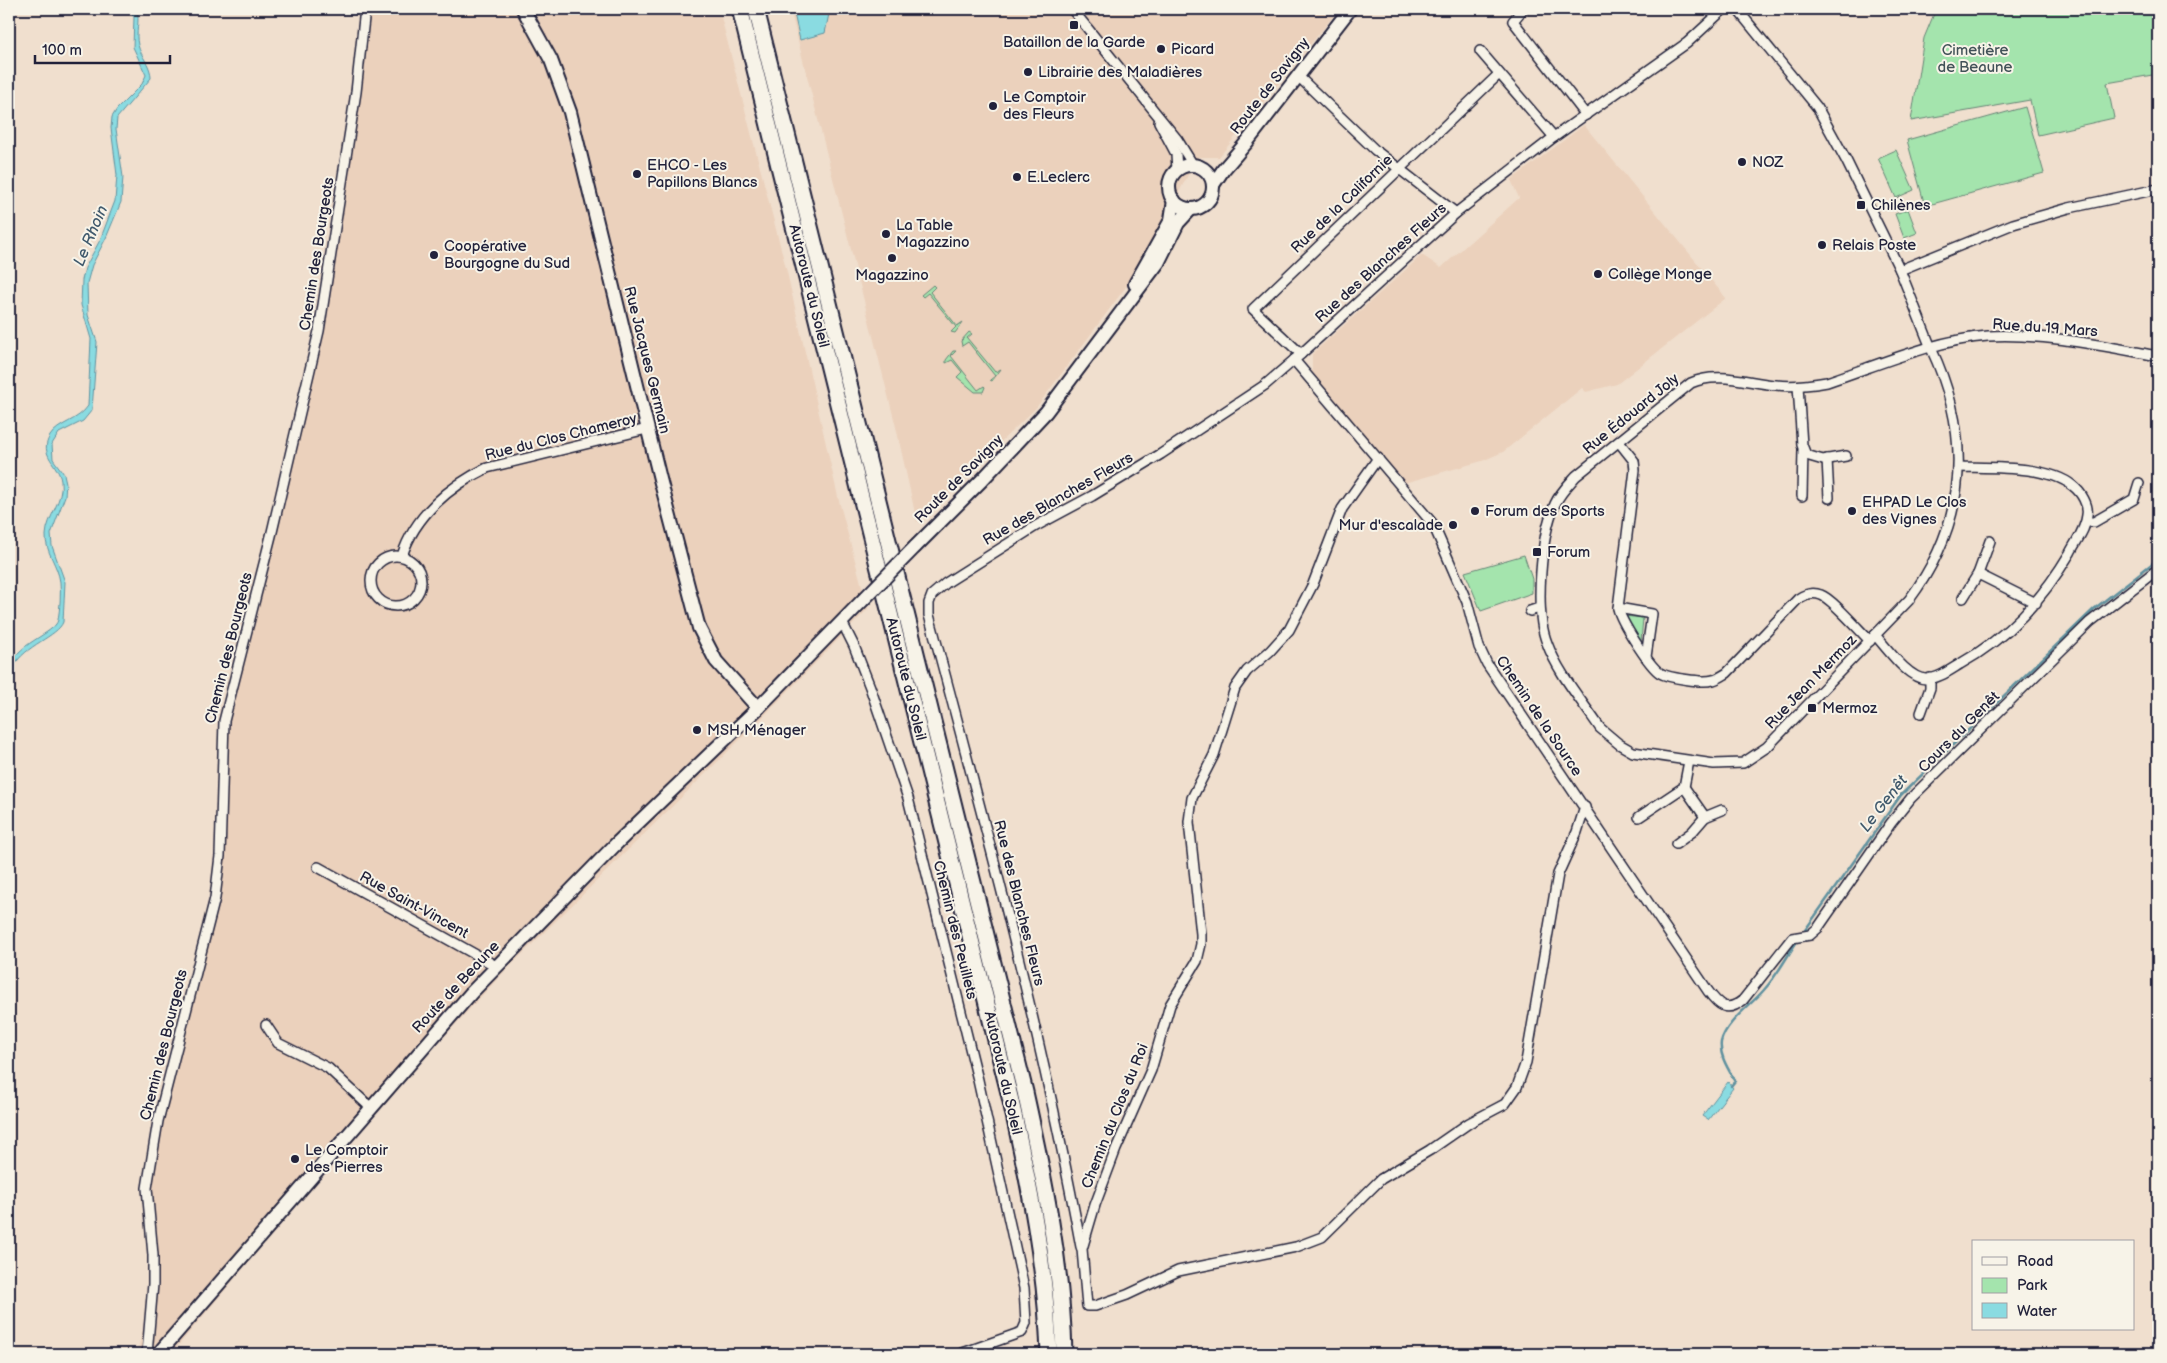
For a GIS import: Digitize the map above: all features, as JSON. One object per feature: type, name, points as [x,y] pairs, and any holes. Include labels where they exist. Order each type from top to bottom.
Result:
[{"type":"highway","name":"Autoroute du Soleil","points":[[740,9],[1014,1116],[1038,1238],[1046,1307],[1048,1354]]},
{"type":"highway","name":"Autoroute du Soleil","points":[[756,9],[1026,1100],[1053,1237],[1062,1306],[1064,1354]]},
{"type":"main road","name":"Rue Jacques Germain","points":[[524,9],[546,49],[566,99],[691,604],[702,638],[716,661],[758,708]]},
{"type":"main road","name":"Route de Savigny","points":[[1213,185],[1350,9]]},
{"type":"main road","name":"Route de Savigny","points":[[1198,166],[1233,158]]},
{"type":"main road","points":[[1187,165],[1198,166],[1211,176],[1213,185],[1212,195],[1204,205],[1191,209],[1181,206],[1174,200],[1169,185],[1176,170],[1187,165]]},
{"type":"main road","name":"Route de Savigny","points":[[1165,249],[1174,200]]},
{"type":"main road","name":"Route de Savigny","points":[[801,664],[1036,424],[1073,378],[1126,304],[1135,296],[1165,249],[1178,223],[1191,209]]},
{"type":"main road","name":"Route de Beaune","points":[[158,1354],[370,1107],[496,966],[641,819],[758,708],[801,664]]},
{"type":"street","name":"Chemin des Bourgeots","points":[[147,1354],[153,1284],[153,1255],[147,1188],[151,1155],[215,898],[220,856],[224,721],[272,532],[319,330],[356,92],[365,9]]},
{"type":"street","points":[[1072,9],[1198,166]]},
{"type":"street","points":[[1524,9],[1513,21],[1586,115]]},
{"type":"street","name":"Rue des Blanches Fleurs","points":[[1082,1249],[1030,1001],[929,615],[929,603],[932,595],[946,583],[1036,526],[1092,496],[1250,396],[1298,357],[1456,213],[1554,137],[1687,43],[1724,9]]},
{"type":"street","name":"Rue Jean Mermoz","points":[[1539,608],[1542,628],[1554,658],[1600,728],[1609,737],[1633,752],[1729,765],[1743,763],[1767,747],[1909,600],[1928,572],[1937,554],[1952,512],[1959,467],[1953,411],[1931,348],[1900,270],[1846,160],[1817,107],[1737,9]]},
{"type":"street","points":[[1480,51],[1554,137]]},
{"type":"street","name":"Rue de la Californie","points":[[1298,357],[1253,309],[1499,74]]},
{"type":"street","points":[[1298,76],[1375,150],[1456,213]]},
{"type":"street","points":[[1155,112],[1176,154],[1176,170]]},
{"type":"street","points":[[1900,270],[2013,224],[2069,208],[2158,189]]},
{"type":"street","name":"Rue du 19 Mars","points":[[1931,348],[1973,338],[2016,337],[2079,342],[2158,356]]},
{"type":"street","name":"Rue Édouard Joly","points":[[1539,608],[1539,592],[1548,528],[1555,504],[1566,486],[1678,392],[1700,379],[1723,378],[1798,386],[1827,382],[1931,348]]},
{"type":"street","name":"Chemin de la Source","points":[[1298,357],[1437,530],[1479,628],[1480,647],[1487,664],[1708,991],[1717,1003],[1726,1007]]},
{"type":"street","points":[[1798,386],[1803,450],[1802,496]]},
{"type":"street","name":"Rue du Clos Chameroy","points":[[402,556],[410,535],[420,520],[450,490],[467,478],[487,468],[647,429]]},
{"type":"street","points":[[1619,442],[1634,461],[1636,470],[1618,608],[1624,623],[1655,669],[1666,676],[1706,681],[1718,679],[1727,673],[1798,599],[1807,594],[1825,597],[1908,671],[1920,678],[1930,678],[1944,674],[2002,637],[2036,603],[2055,578],[2086,522],[2088,513],[2082,496],[2074,486],[2063,479],[2041,473],[2007,468],[1959,467]]},
{"type":"street","points":[[1803,450],[1806,455],[1827,459],[1846,456]]},
{"type":"street","name":"Chemin du Clos du Roi","points":[[1378,458],[1342,509],[1313,584],[1289,630],[1275,646],[1246,671],[1235,688],[1214,755],[1192,798],[1189,822],[1201,934],[1200,952],[1194,968],[1170,1005],[1152,1070],[1103,1182],[1082,1249],[1087,1306],[1095,1306],[1127,1295],[1178,1272],[1296,1247],[1322,1237],[1386,1176],[1474,1121],[1505,1104],[1517,1087],[1526,1062],[1558,874],[1577,832],[1585,807]]},
{"type":"street","points":[[1827,459],[1829,498]]},
{"type":"street","points":[[2086,522],[2094,522],[2134,499],[2139,483]]},
{"type":"street","points":[[1963,598],[1978,574],[1990,541]]},
{"type":"street","points":[[402,556],[417,566],[421,577],[420,589],[408,603],[397,606],[380,600],[373,590],[372,572],[384,558],[402,556]]},
{"type":"street","name":"Cours du Genêt","points":[[1726,1007],[1732,1007],[1743,1000],[1787,942],[1801,936],[1810,935],[1818,928],[1891,823],[1911,798],[2090,622],[2158,569]]},
{"type":"street","points":[[1978,574],[2036,603]]},
{"type":"street","points":[[1530,612],[1539,608]]},
{"type":"street","points":[[1618,608],[1652,614],[1646,657]]},
{"type":"street","name":"Chemin des Peuillets","points":[[842,622],[864,671],[899,770],[920,845],[978,1080],[1024,1288],[1026,1323],[1022,1332],[960,1354]]},
{"type":"street","points":[[1921,713],[1930,688],[1930,678]]},
{"type":"street","points":[[1639,817],[1684,787],[1689,761]]},
{"type":"street","points":[[1684,787],[1705,816]]},
{"type":"street","points":[[1676,844],[1692,832],[1705,816],[1722,810]]},
{"type":"street","name":"Rue Saint-Vincent","points":[[318,867],[496,966]]},
{"type":"street","points":[[266,1026],[278,1043],[328,1068],[370,1107]]},
{"type":"shaded area","points":[[363,9],[719,9],[786,268],[838,497],[868,609],[762,718],[502,974],[378,1108],[171,1354],[137,1354],[146,1316],[148,1247],[144,1181],[149,1148],[213,908],[219,730],[222,712],[315,335],[346,146]]},
{"type":"shaded area","points":[[790,9],[1339,9],[1219,157],[1198,157],[1131,280],[1036,408],[917,522],[896,427]]},
{"type":"shaded area","points":[[1584,125],[1726,298],[1617,384],[1586,392],[1582,388],[1503,452],[1482,461],[1404,483],[1312,373],[1312,354],[1422,255],[1441,268],[1519,198],[1511,180]]},
{"type":"green space","name":"Cimetière de Beaune","points":[[1936,9],[2158,9],[2158,74],[2107,83],[2114,118],[2038,135],[2030,100],[1911,121],[1924,38]]},
{"type":"green space","points":[[2025,107],[2044,173],[1925,206],[1907,140]]},
{"type":"green space","points":[[1896,150],[1914,190],[1896,198],[1878,158]]},
{"type":"green space","points":[[1908,209],[1917,233],[1904,238],[1895,214]]},
{"type":"green space","points":[[933,285],[935,287],[930,292],[957,326],[963,322],[955,333],[951,332],[956,327],[928,293],[923,297],[921,295]]},
{"type":"green space","points":[[969,332],[972,334],[967,338],[995,372],[1001,369],[992,381],[990,380],[995,376],[968,342],[962,346],[961,341]]},
{"type":"green space","points":[[953,351],[956,351],[951,356],[978,390],[985,387],[983,392],[975,392],[957,377],[962,372],[952,360],[946,363],[946,360]]},
{"type":"green space","points":[[1524,555],[1532,579],[1532,593],[1481,611],[1465,572]]},
{"type":"green space","points":[[1624,616],[1643,618],[1641,642],[1640,642]]},
{"type":"water","points":[[129,9],[137,9],[138,45],[151,73],[151,78],[117,118],[116,129],[123,177],[121,202],[92,265],[87,283],[88,315],[97,342],[92,410],[83,421],[59,433],[52,444],[53,459],[64,474],[66,483],[65,496],[51,534],[52,546],[65,582],[63,622],[55,632],[25,653],[14,666],[11,677],[11,705],[9,711],[8,680],[12,661],[25,646],[50,630],[58,620],[60,582],[47,547],[46,535],[49,521],[60,495],[61,481],[46,449],[50,436],[88,406],[91,339],[81,305],[82,280],[85,268],[100,240],[115,201],[117,175],[111,128],[112,117],[117,109],[142,84],[146,75],[133,47],[134,17]]},
{"type":"water","points":[[793,9],[830,9],[825,33],[800,40]]},
{"type":"water","points":[[1728,1082],[1733,1088],[1708,1120],[1702,1116]]},
{"type":"waterway","name":"Le Genêt","points":[[1803,933],[1901,795],[2094,609],[2158,559]]},
{"type":"waterway","name":"Le Genêt","points":[[1731,1086],[1735,1081],[1725,1063],[1722,1052],[1721,1042],[1723,1035],[1733,1021],[1768,985],[1798,940]]},
{"type":"place","name":"Bataillon de la Garde","points":[[1074,25]]},
{"type":"place","name":"Picard","points":[[1161,49]]},
{"type":"place","name":"Librairie des Maladières","points":[[1028,72]]},
{"type":"place","name":"Le Comptoir des Fleurs","points":[[993,106]]},
{"type":"place","name":"NOZ","points":[[1742,162]]},
{"type":"place","name":"EHCO - Les Papillons Blancs","points":[[637,174]]},
{"type":"place","name":"E.Leclerc","points":[[1017,177]]},
{"type":"place","name":"Chilènes","points":[[1861,205]]},
{"type":"place","name":"La Table Magazzino","points":[[886,234]]},
{"type":"place","name":"Relais Poste","points":[[1822,245]]},
{"type":"place","name":"Coopérative Bourgogne du Sud","points":[[434,255]]},
{"type":"place","name":"Magazzino","points":[[892,258]]},
{"type":"place","name":"Collège Monge","points":[[1598,274]]},
{"type":"place","name":"Forum des Sports","points":[[1475,511]]},
{"type":"place","name":"EHPAD Le Clos des Vignes","points":[[1852,511]]},
{"type":"place","name":"Mur d'escalade","points":[[1453,525]]},
{"type":"place","name":"Forum","points":[[1537,552]]},
{"type":"place","name":"Mermoz","points":[[1812,708]]},
{"type":"place","name":"MSH Ménager","points":[[697,730]]},
{"type":"place","name":"Le Comptoir des Pierres","points":[[295,1159]]},
{"type":"water label","name":"Le Rhoin","points":[[91,236]]}]
